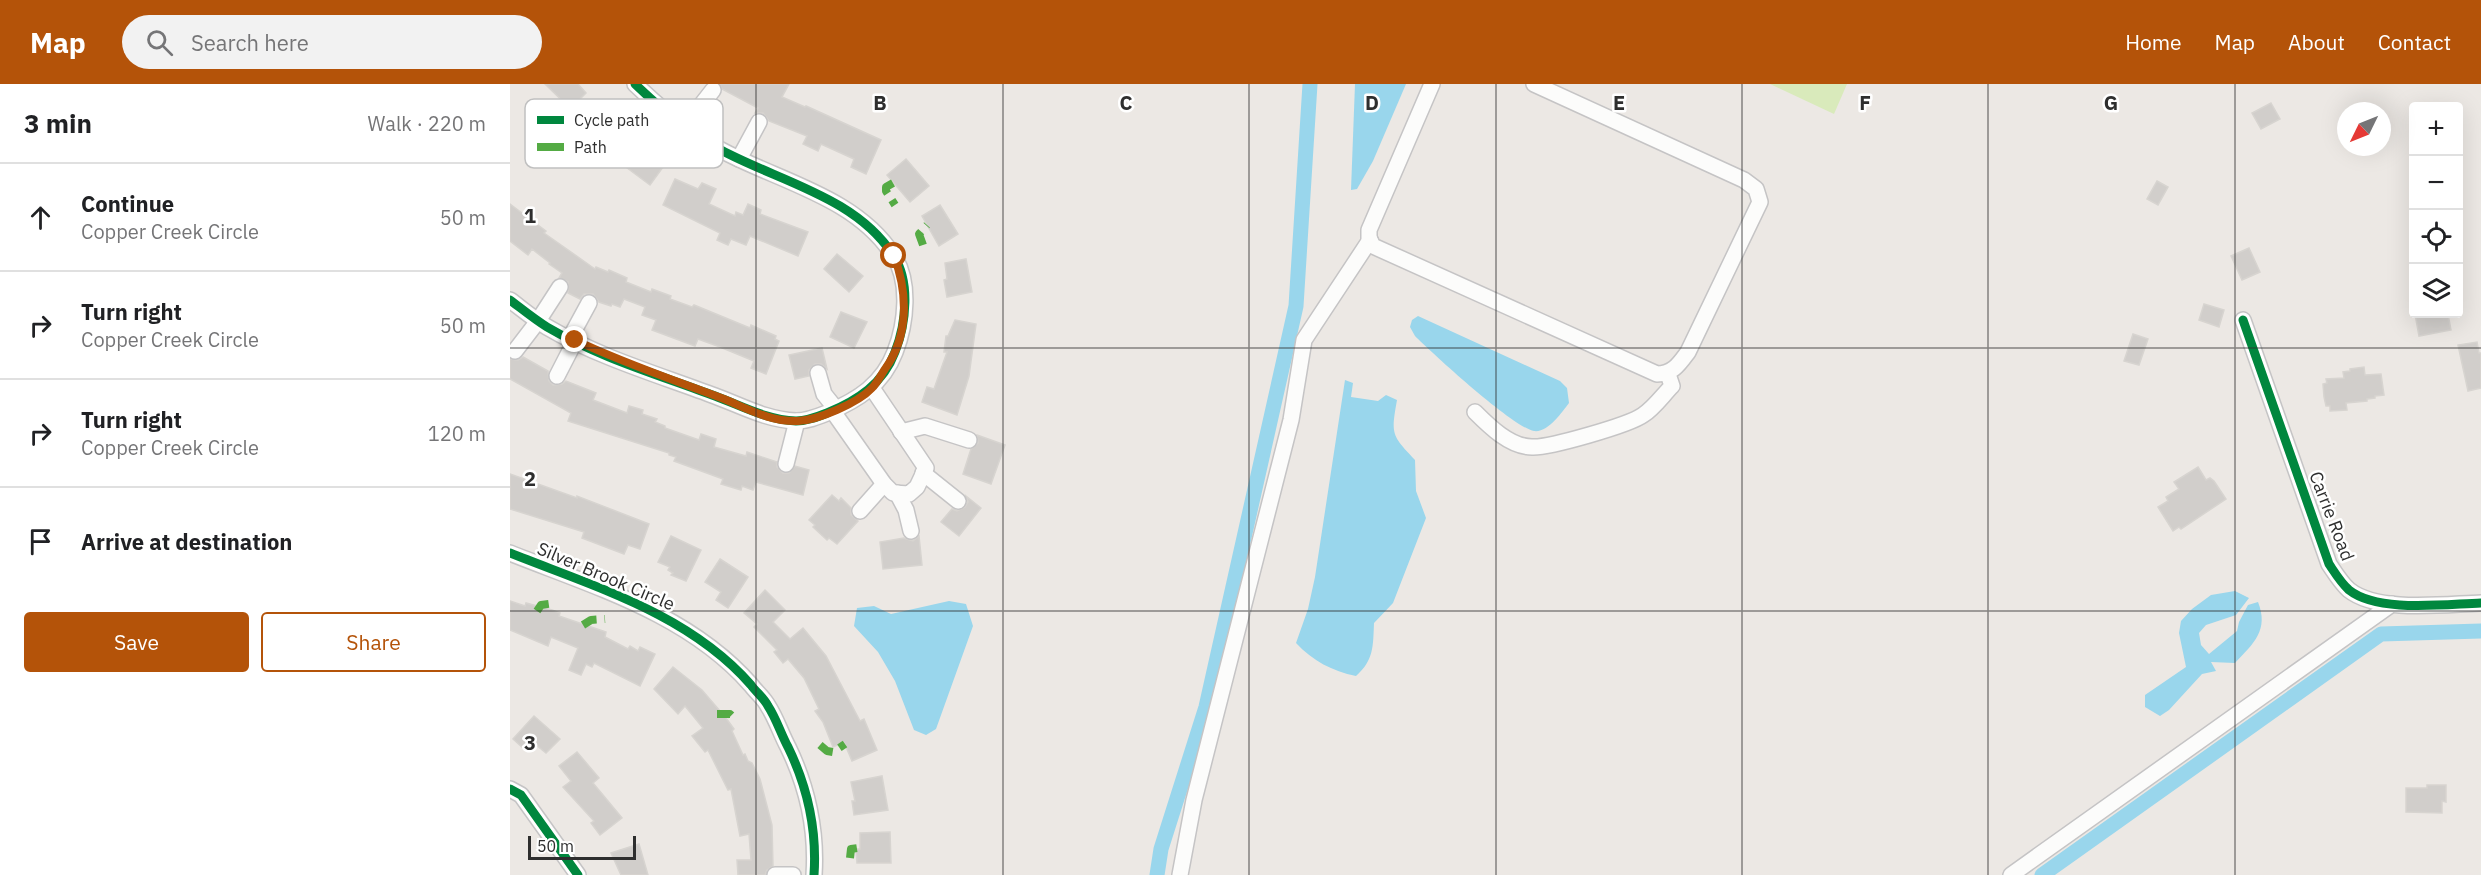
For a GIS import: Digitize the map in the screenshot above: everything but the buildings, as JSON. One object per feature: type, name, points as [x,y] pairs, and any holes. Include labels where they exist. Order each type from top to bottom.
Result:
[{"type":"street","points":[[1432,84],[1369,230],[1373,246],[1657,375],[1668,374],[1676,368],[1688,352],[1760,202],[1756,189],[1744,180],[1534,84]]},
{"type":"street","points":[[642,86],[655,99]]},
{"type":"street","points":[[706,99],[713,90]]},
{"type":"street","points":[[739,159],[759,122]]},
{"type":"street","points":[[510,300],[538,321],[610,357],[767,417],[797,421],[811,419],[854,402],[872,388],[892,359],[900,339],[905,310],[902,279],[894,256],[875,232],[844,208],[723,150]]},
{"type":"street","points":[[1180,875],[1194,800],[1291,420],[1304,340],[1370,240]]},
{"type":"street","points":[[515,351],[560,287]]},
{"type":"street","points":[[557,376],[589,303]]},
{"type":"street","name":"Carrie Road","points":[[2243,320],[2330,564],[2350,590],[2368,599],[2392,604],[2481,603]]},
{"type":"street","points":[[818,373],[824,394],[834,410],[906,510],[911,531]]},
{"type":"street","points":[[1475,412],[1493,430],[1532,448],[1582,437],[1642,416],[1672,386],[1668,374]]},
{"type":"street","points":[[872,388],[926,468],[917,487],[909,494],[891,489]]},
{"type":"street","points":[[786,464],[797,421]]},
{"type":"street","points":[[901,432],[925,426],[969,440]]},
{"type":"street","points":[[923,473],[958,501]]},
{"type":"street","points":[[860,511],[891,489]]},
{"type":"street","name":"Silver Brook Circle","points":[[510,553],[660,614],[704,641],[732,664],[768,706],[800,772],[811,815],[814,875]]},
{"type":"street","points":[[2011,875],[2392,604]]},
{"type":"street","points":[[510,789],[521,795],[578,875]]},
{"type":"street","points":[[775,874],[793,875]]},
{"type":"green space","points":[[1770,84],[1847,84],[1834,114]]},
{"type":"water","points":[[1355,84],[1406,84],[1373,161],[1357,189],[1351,190]]},
{"type":"water","points":[[1418,316],[1560,381],[1567,388],[1569,403],[1544,429],[1534,431],[1524,427],[1474,389],[1415,336],[1410,327],[1412,320]]},
{"type":"water","points":[[1345,380],[1353,383],[1351,397],[1378,401],[1386,395],[1397,400],[1395,433],[1401,445],[1415,460],[1416,491],[1426,518],[1393,603],[1374,623],[1373,646],[1369,658],[1356,676],[1323,664],[1296,643],[1308,609],[1315,577]]},
{"type":"water","points":[[2235,591],[2249,598],[2236,615],[2206,625],[2199,633],[2201,645],[2209,654],[2237,631],[2248,605],[2258,602],[2262,621],[2254,642],[2235,663],[2211,662],[2216,671],[2202,674],[2169,710],[2160,716],[2145,707],[2145,695],[2186,667],[2179,633],[2181,621],[2192,609],[2211,595]]},
{"type":"water","points":[[949,601],[966,604],[973,626],[936,729],[926,735],[914,730],[895,681],[878,652],[854,626],[857,608],[874,606],[891,614]]},
{"type":"waterway","points":[[1157,875],[1161,849],[1206,707],[1296,306],[1310,84]]},
{"type":"waterway","points":[[2042,875],[2381,634],[2481,631]]},
{"type":"marked path","points":[[893,183],[886,187],[886,191],[895,205]]},
{"type":"marked path","points":[[923,245],[919,234],[927,225]]},
{"type":"marked path","points":[[537,611],[541,605],[555,603]]},
{"type":"marked path","points":[[583,625],[591,620],[605,619]]},
{"type":"marked path","points":[[717,714],[730,714],[736,720]]},
{"type":"marked path","points":[[820,745],[827,751],[833,752],[845,744]]},
{"type":"marked path","points":[[850,858],[851,849],[864,847]]},
{"type":"cycle path","points":[[635,84],[652,99]]},
{"type":"cycle path","points":[[510,300],[547,327],[587,347],[629,365],[775,418],[800,421],[812,418],[827,413],[868,390],[890,363],[902,329],[904,290],[899,265],[893,255],[859,218],[837,204],[723,151]]},
{"type":"cycle path","points":[[2243,320],[2329,564],[2343,584],[2362,597],[2377,602],[2412,606],[2481,603]]},
{"type":"cycle path","points":[[510,553],[607,591],[670,621],[699,639],[726,660],[751,685],[771,711],[800,777],[812,825],[814,875]]},
{"type":"cycle path","points":[[510,789],[521,795],[578,875]]},
{"type":"route","points":[[575,340],[610,357],[767,417],[797,421],[811,419],[854,402],[872,388],[892,359],[900,339],[905,310],[902,279],[894,256]]}]
